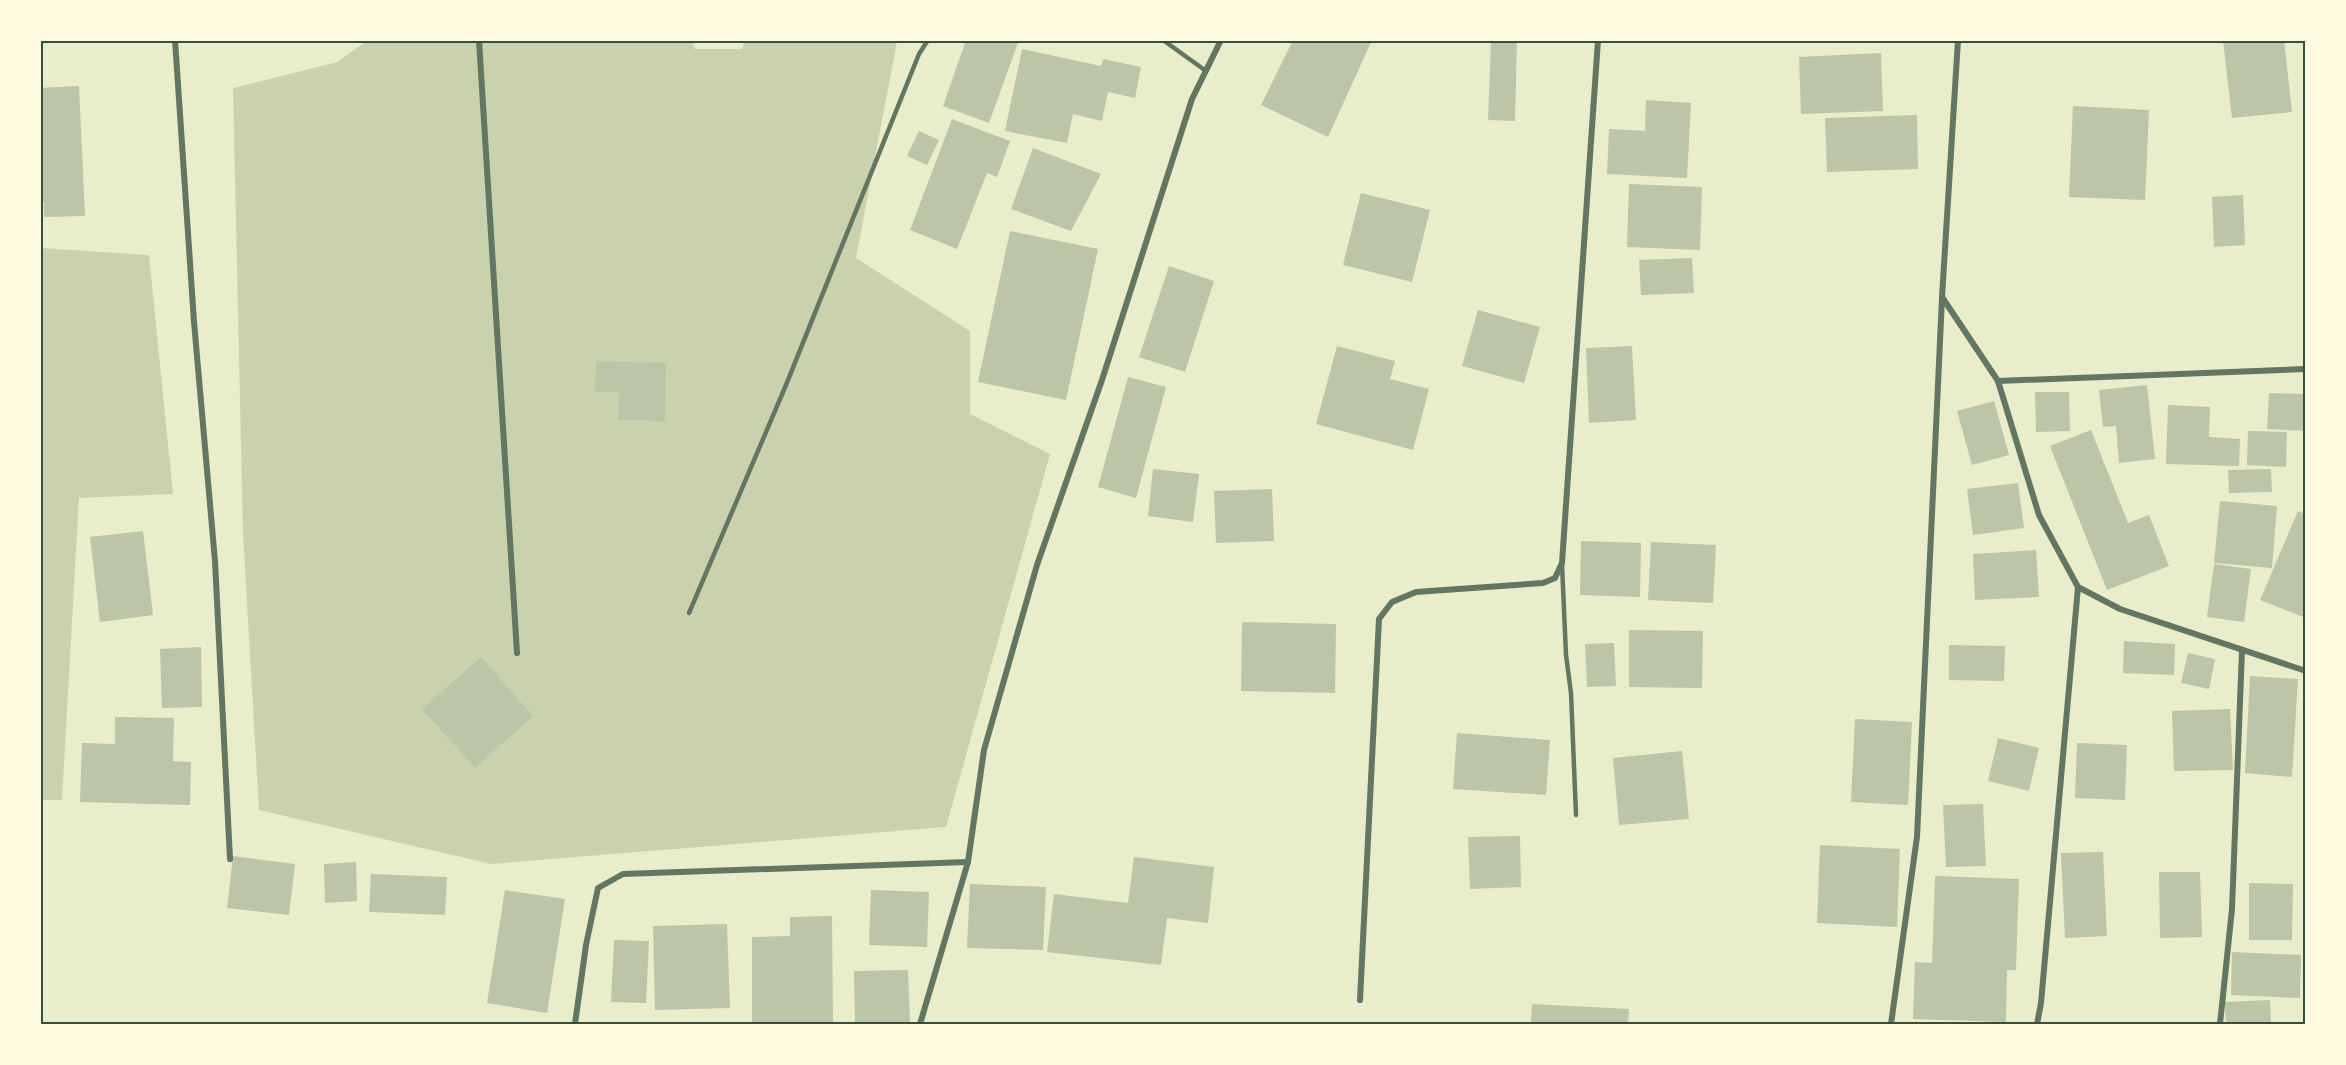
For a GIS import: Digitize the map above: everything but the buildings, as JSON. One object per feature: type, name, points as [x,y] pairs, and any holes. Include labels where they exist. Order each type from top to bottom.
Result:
[{"type":"street","points":[[175,40],[192,299],[214,561],[230,859]]},
{"type":"street","points":[[478,40],[517,653]]},
{"type":"street","points":[[920,1024],[968,862],[984,750],[1037,565],[1102,380],[1192,99],[1221,40]]},
{"type":"street","points":[[1360,1000],[1379,619],[1392,602],[1416,592],[1543,583],[1555,578],[1562,563],[1598,40]]},
{"type":"street","points":[[1891,1024],[1917,837],[1942,297],[1958,40]]},
{"type":"street","points":[[1942,297],[1998,381],[2039,515],[2078,586],[2120,609],[2306,671]]},
{"type":"street","points":[[1998,381],[2306,369]]},
{"type":"street","points":[[2037,1024],[2041,1004],[2078,586]]},
{"type":"street","points":[[2220,1024],[2232,909],[2242,650]]},
{"type":"street","points":[[575,1024],[586,945],[598,888],[623,874],[968,862]]},
{"type":"lane","points":[[690,613],[786,385],[919,54],[928,40]]},
{"type":"lane","points":[[1163,40],[1206,71]]},
{"type":"lane","points":[[1562,563],[1576,815]]},
{"type":"green space","points":[[692,40],[695,49],[742,49],[745,41],[897,41],[856,258],[970,331],[970,414],[1050,454],[946,827],[491,864],[259,810],[243,534],[233,88],[337,62],[367,41]]},
{"type":"green space","points":[[41,248],[149,255],[173,494],[79,498],[62,800],[40,800]]}]
